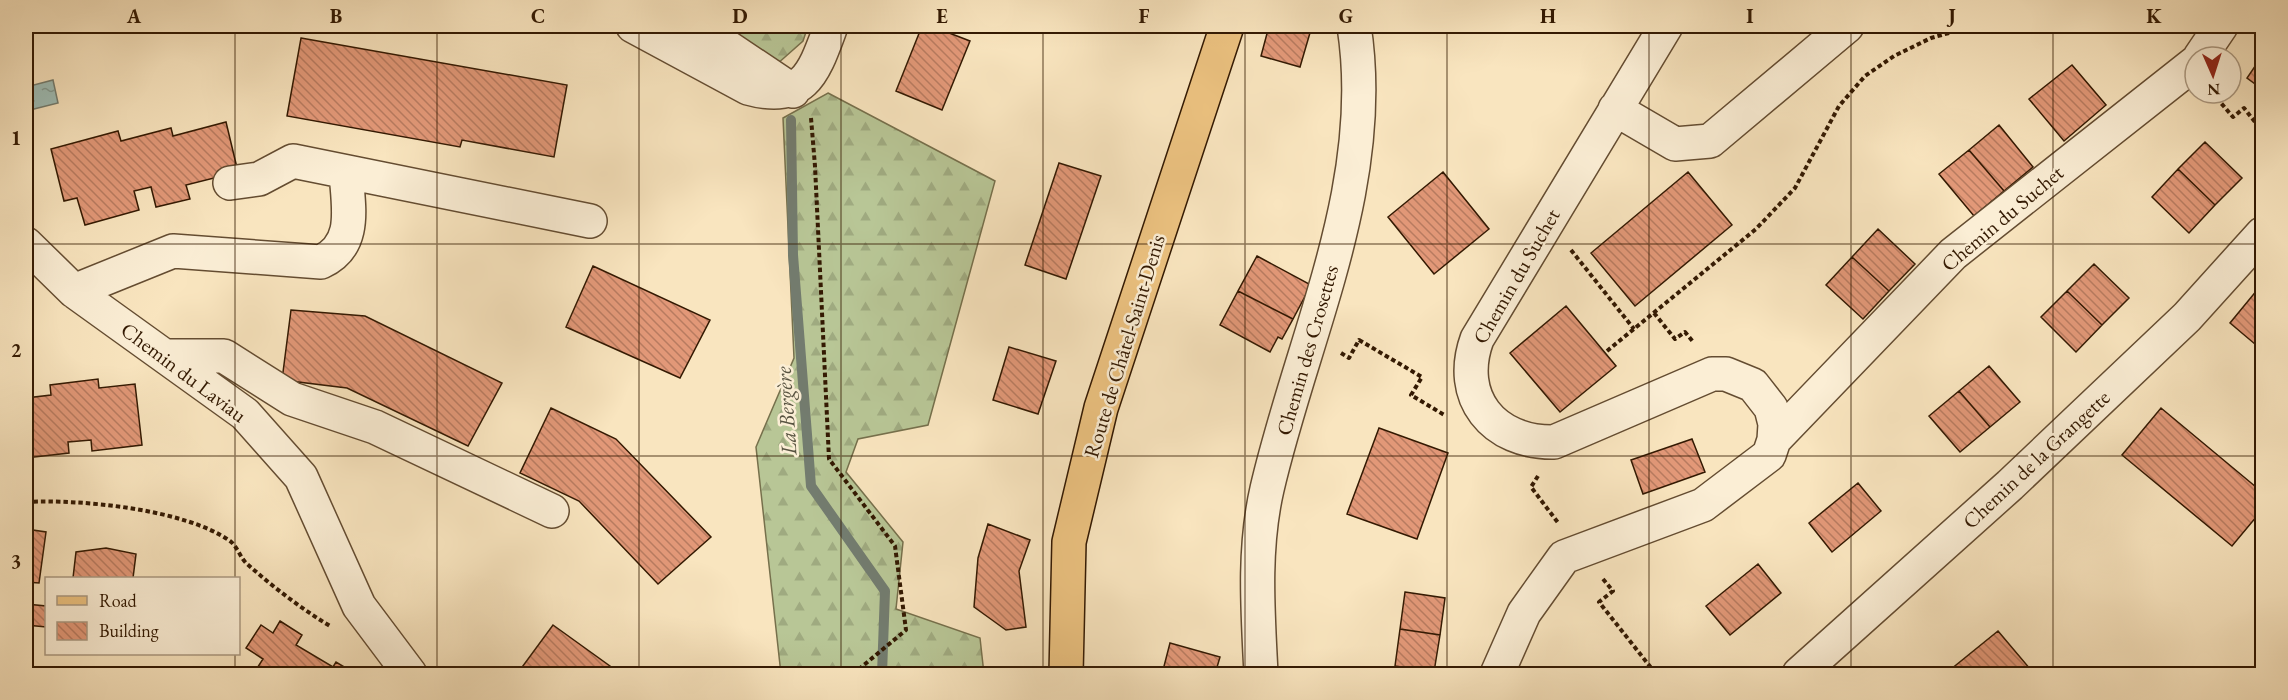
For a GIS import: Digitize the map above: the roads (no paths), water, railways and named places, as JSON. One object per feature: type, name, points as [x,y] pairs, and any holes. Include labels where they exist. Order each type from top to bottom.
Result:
[{"type":"main road","name":"Route de Châtel-Saint-Denis","points":[[1066,675],[1069,542],[1101,408],[1227,26]]},
{"type":"street","points":[[633,26],[747,88],[766,93],[793,91],[816,68],[831,26]]},
{"type":"street","points":[[696,26],[793,91]]},
{"type":"street","name":"Chemin des Crosettes","points":[[1261,675],[1256,588],[1266,491],[1326,287],[1352,177],[1359,109],[1354,26]]},
{"type":"street","name":"Chemin du Suchet","points":[[1497,675],[1524,613],[1564,557],[1703,505],[1769,455],[1774,440],[1773,416],[1763,395],[1740,378],[1719,375],[1698,378],[1554,442],[1535,442],[1517,438],[1501,429],[1487,417],[1475,395],[1470,371],[1477,339],[1666,26]]},
{"type":"street","points":[[1615,109],[1675,144],[1710,141],[1847,26]]},
{"type":"street","points":[[2208,45],[2221,26]]},
{"type":"street","name":"Chemin du Suchet","points":[[1774,440],[1953,254],[2183,72]]},
{"type":"street","points":[[230,183],[259,179],[293,161],[590,221]]},
{"type":"street","points":[[74,291],[173,251],[321,262],[334,256],[348,234],[346,172]]},
{"type":"street","name":"Chemin de la Grangette","points":[[1799,675],[2010,485],[2187,317],[2262,234]]},
{"type":"street","name":"Chemin du Laviau","points":[[26,244],[74,291],[245,414],[302,477],[359,606],[410,675]]},
{"type":"street","points":[[165,356],[224,356],[292,399],[375,427],[552,511]]},
{"type":"water","points":[[53,80],[58,103],[26,111],[26,87]]},
{"type":"waterway","name":"La Bergère","points":[[791,120],[793,255],[811,486],[885,591],[882,674]]}]
